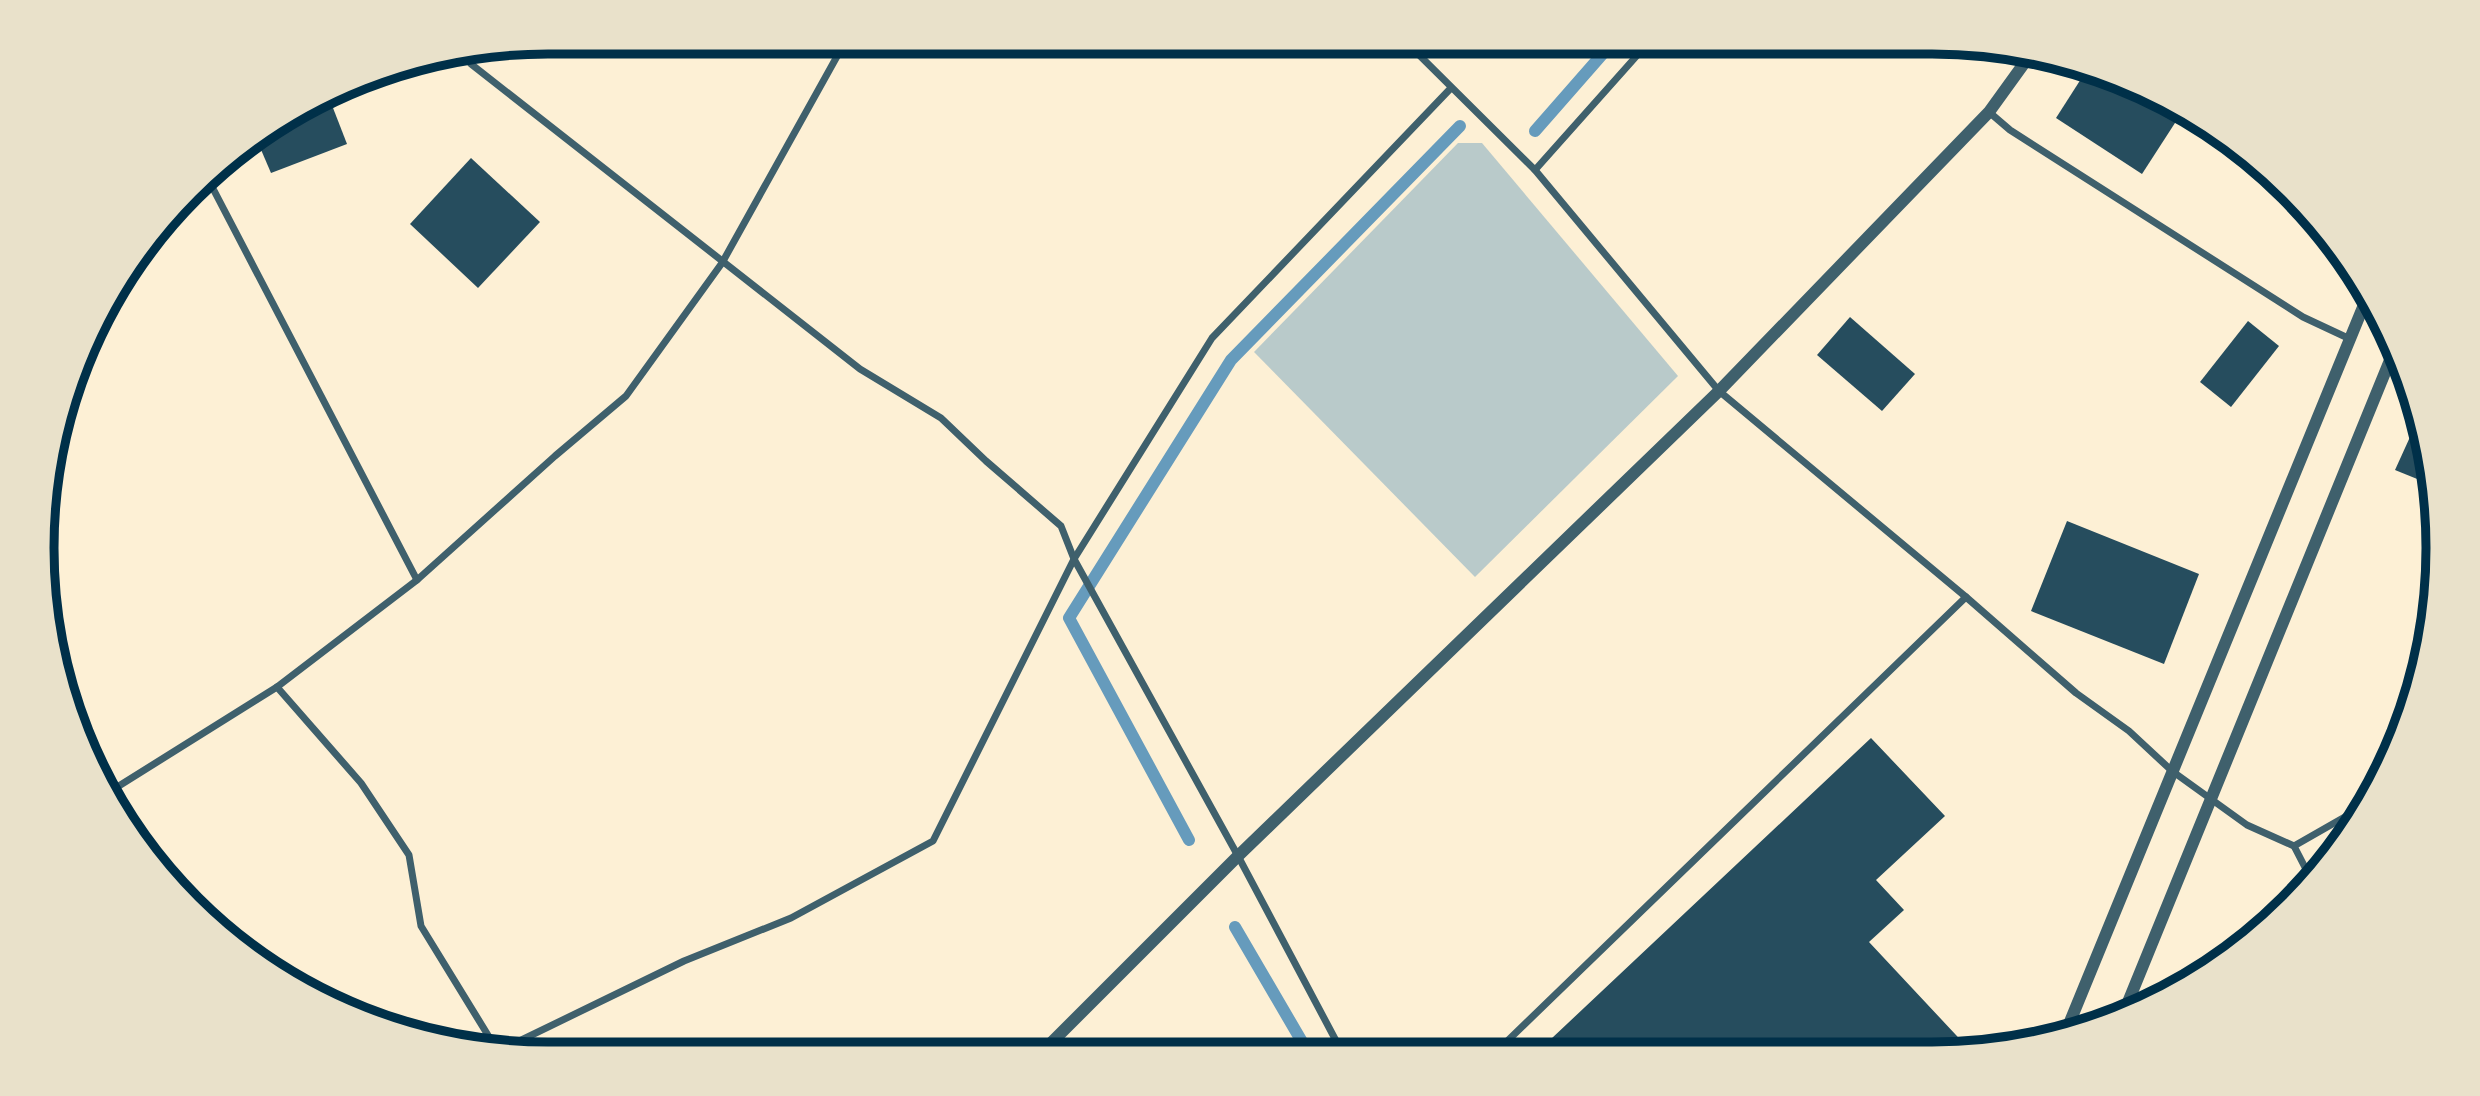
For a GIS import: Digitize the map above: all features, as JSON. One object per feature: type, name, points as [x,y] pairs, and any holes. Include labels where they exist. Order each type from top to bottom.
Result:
[{"type":"street","points":[[116,788],[278,687],[417,580],[626,396],[722,263],[838,54]]},
{"type":"street","points":[[1418,54],[1535,170],[1719,391],[1966,597],[2076,693],[2129,731],[2172,771],[2247,825],[2294,846],[2306,870]]},
{"type":"street","points":[[1535,170],[1638,54]]},
{"type":"street","points":[[468,61],[860,369],[941,418],[1061,526],[1074,559],[1238,856],[1337,1042]]},
{"type":"street","points":[[1051,1042],[1238,856],[1719,391],[1989,112],[2024,63]]},
{"type":"street","points":[[519,1041],[684,961],[791,918],[933,841],[1074,559],[1212,338],[1451,88]]},
{"type":"street","points":[[1989,112],[2010,130],[2303,317],[2350,339]]},
{"type":"street","points":[[212,187],[417,580]]},
{"type":"street","points":[[2070,1022],[2363,307]]},
{"type":"street","points":[[2128,1001],[2389,362]]},
{"type":"street","points":[[1506,1042],[1966,597]]},
{"type":"street","points":[[278,687],[361,783],[409,855],[421,926],[490,1039]]},
{"type":"street","points":[[2294,846],[2347,816]]},
{"type":"shaded area","points":[[1458,143],[1482,143],[1678,376],[1475,577],[1254,352]]},
{"type":"building","points":[[2082,77],[2121,92],[2177,119],[2142,174],[2056,118]]},
{"type":"building","points":[[332,104],[347,144],[271,173],[260,147],[301,120]]},
{"type":"building","points":[[471,158],[540,222],[478,288],[410,224]]},
{"type":"building","points":[[1850,317],[1915,374],[1882,411],[1817,355]]},
{"type":"building","points":[[2248,321],[2279,346],[2231,407],[2200,382]]},
{"type":"building","points":[[2412,433],[2421,481],[2395,470]]},
{"type":"building","points":[[2067,521],[2199,574],[2164,664],[2031,611]]},
{"type":"building","points":[[1871,738],[1945,816],[1876,880],[1904,910],[1869,942],[1962,1041],[1554,1042],[1551,1039]]},
{"type":"waterway","points":[[1535,131],[1602,54]]},
{"type":"waterway","points":[[1189,840],[1069,618],[1231,360],[1460,126]]},
{"type":"waterway","points":[[1235,927],[1302,1042]]}]
